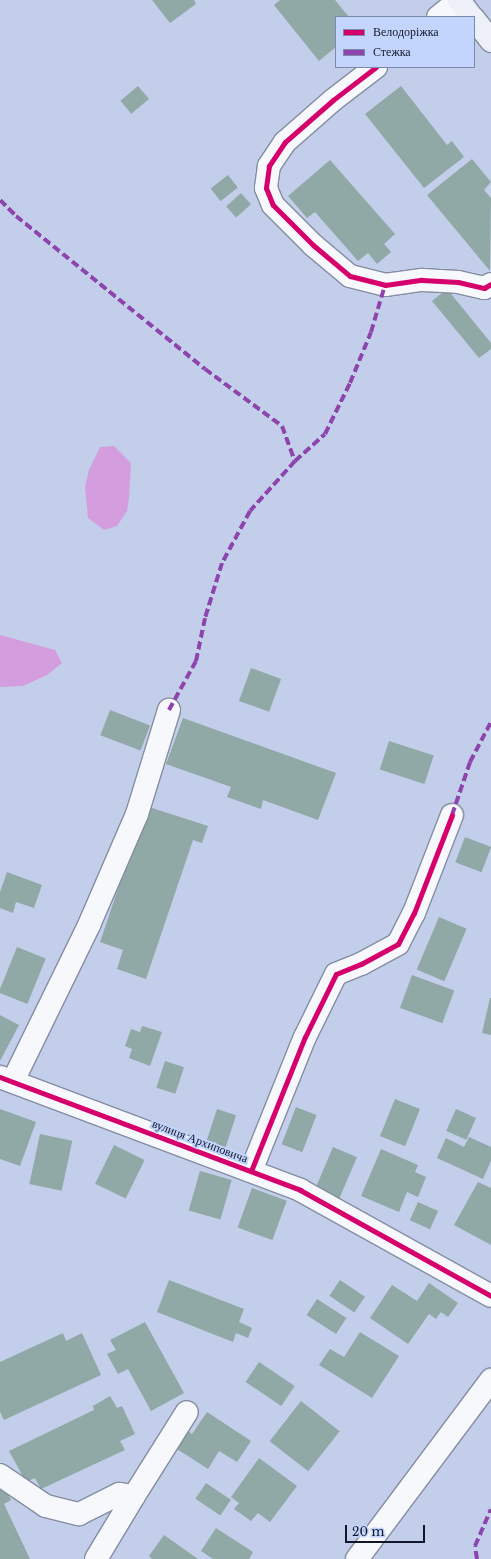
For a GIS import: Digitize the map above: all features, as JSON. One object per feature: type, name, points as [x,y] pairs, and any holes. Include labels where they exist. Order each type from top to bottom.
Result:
[{"type":"main road","points":[[459,0],[471,16]]},
{"type":"main road","points":[[475,21],[491,41]]},
{"type":"street","points":[[439,16],[459,0]]},
{"type":"street","points":[[375,68],[333,100],[285,142],[269,166],[266,188],[273,205],[313,245],[350,276],[385,285],[422,280],[458,282],[484,288],[491,284]]},
{"type":"street","points":[[7,1079],[88,925],[137,814],[169,710]]},
{"type":"street","points":[[250,1171],[305,1037],[336,974],[361,964],[398,944],[414,913],[452,815]]},
{"type":"street","name":"вулиця Архиповича","points":[[7,1079],[300,1190],[491,1296]]},
{"type":"street","points":[[356,1559],[491,1380]]},
{"type":"street","points":[[96,1559],[187,1412]]},
{"type":"street","points":[[0,1475],[46,1506],[79,1514],[119,1494],[134,1496]]},
{"type":"shaded area","points":[[114,446],[131,463],[129,498],[127,511],[117,526],[104,530],[88,518],[85,487],[89,470],[100,447]]},
{"type":"shaded area","points":[[0,635],[55,650],[62,663],[47,675],[23,686],[0,687]]},
{"type":"building","points":[[152,0],[194,0],[196,4],[170,23]]},
{"type":"building","points":[[280,0],[335,0],[348,16],[335,16],[335,48],[319,61],[274,5]]},
{"type":"building","points":[[138,86],[149,99],[131,114],[120,101]]},
{"type":"building","points":[[401,86],[447,145],[452,141],[464,157],[424,188],[365,114]]},
{"type":"building","points":[[472,159],[491,182],[484,190],[491,198],[490,271],[427,195]]},
{"type":"building","points":[[330,160],[395,234],[384,244],[391,252],[377,264],[368,253],[358,261],[315,212],[307,218],[288,196]]},
{"type":"building","points":[[228,175],[238,188],[221,201],[211,189]]},
{"type":"building","points":[[241,193],[251,204],[236,218],[226,206]]},
{"type":"building","points":[[447,289],[491,343],[491,349],[479,358],[432,301]]},
{"type":"building","points":[[251,668],[281,679],[269,712],[239,701]]},
{"type":"building","points":[[110,710],[150,725],[140,751],[100,735]]},
{"type":"building","points":[[183,718],[336,773],[318,820],[263,800],[261,809],[227,797],[231,787],[166,764]]},
{"type":"building","points":[[389,741],[434,756],[424,784],[380,770]]},
{"type":"building","points":[[146,806],[208,826],[202,843],[193,840],[146,979],[117,969],[123,950],[100,942]]},
{"type":"building","points":[[465,837],[491,847],[481,872],[455,862]]},
{"type":"building","points":[[7,872],[42,885],[34,908],[16,902],[13,913],[0,908],[0,892]]},
{"type":"building","points":[[439,917],[467,929],[444,981],[417,969]]},
{"type":"building","points":[[17,947],[46,959],[27,1004],[0,993],[0,989]]},
{"type":"building","points":[[412,975],[454,990],[442,1023],[400,1008]]},
{"type":"building","points":[[491,998],[491,1035],[482,1033]]},
{"type":"building","points":[[0,1015],[19,1025],[0,1061]]},
{"type":"building","points":[[142,1026],[162,1032],[150,1066],[129,1058],[132,1049],[125,1046],[131,1029],[140,1032]]},
{"type":"building","points":[[165,1061],[184,1067],[175,1094],[156,1088]]},
{"type":"building","points":[[395,1099],[420,1109],[405,1146],[380,1136]]},
{"type":"building","points":[[296,1107],[317,1115],[302,1152],[282,1144]]},
{"type":"building","points":[[0,1109],[36,1122],[20,1166],[0,1159]]},
{"type":"building","points":[[217,1109],[236,1115],[225,1148],[206,1142]]},
{"type":"building","points":[[456,1109],[476,1118],[466,1140],[446,1131]]},
{"type":"building","points":[[40,1134],[72,1141],[62,1191],[29,1184]]},
{"type":"building","points":[[469,1137],[491,1147],[491,1161],[483,1179],[437,1158],[446,1138],[464,1147]]},
{"type":"building","points":[[114,1145],[145,1160],[126,1199],[95,1184]]},
{"type":"building","points":[[333,1147],[357,1157],[339,1199],[315,1188]]},
{"type":"building","points":[[381,1149],[418,1165],[415,1172],[426,1177],[418,1197],[407,1192],[399,1212],[361,1196]]},
{"type":"building","points":[[200,1171],[232,1180],[220,1220],[189,1210]]},
{"type":"building","points":[[478,1182],[491,1188],[491,1245],[454,1225]]},
{"type":"building","points":[[252,1188],[287,1201],[272,1240],[238,1227]]},
{"type":"building","points":[[418,1202],[438,1211],[430,1229],[410,1220]]},
{"type":"building","points":[[169,1280],[244,1309],[239,1322],[252,1328],[248,1338],[236,1333],[233,1342],[157,1312]]},
{"type":"building","points":[[340,1280],[365,1297],[354,1313],[329,1296]]},
{"type":"building","points":[[429,1283],[458,1303],[448,1317],[441,1312],[436,1319],[429,1314],[408,1344],[370,1318],[392,1285],[417,1301]]},
{"type":"building","points":[[317,1299],[346,1318],[336,1334],[307,1315]]},
{"type":"building","points":[[145,1322],[184,1393],[151,1411],[128,1369],[118,1374],[107,1354],[116,1350],[110,1340]]},
{"type":"building","points":[[360,1332],[399,1356],[372,1398],[319,1365],[330,1349],[344,1357]]},
{"type":"building","points":[[63,1333],[66,1341],[82,1333],[101,1375],[4,1420],[0,1412],[0,1362]]},
{"type":"building","points":[[259,1362],[295,1386],[281,1406],[246,1382]]},
{"type":"building","points":[[110,1396],[117,1408],[122,1406],[135,1434],[120,1441],[125,1450],[41,1489],[35,1478],[26,1482],[9,1451],[94,1410],[93,1406]]},
{"type":"building","points":[[301,1401],[340,1431],[308,1471],[270,1441]]},
{"type":"building","points":[[207,1412],[251,1441],[237,1462],[219,1451],[208,1469],[177,1449],[188,1431],[192,1434]]},
{"type":"building","points":[[259,1458],[297,1486],[270,1522],[258,1513],[251,1521],[234,1509],[239,1503],[231,1497]]},
{"type":"building","points":[[206,1483],[231,1500],[220,1516],[195,1499]]},
{"type":"building","points":[[4,1487],[11,1500],[4,1504],[30,1559],[0,1559],[0,1489]]},
{"type":"building","points":[[216,1528],[253,1552],[249,1559],[213,1559],[201,1551]]},
{"type":"building","points":[[164,1535],[198,1559],[152,1559],[149,1556]]},
{"type":"marked path","points":[[0,200],[16,216],[205,369],[282,426],[295,461],[250,511],[222,563],[205,618],[196,661],[169,710]]},
{"type":"marked path","points":[[295,461],[325,434],[350,383],[371,332],[385,285]]},
{"type":"marked path","points":[[452,815],[470,762],[491,722]]},
{"type":"marked path","points":[[477,1559],[475,1546],[491,1509]]},
{"type":"cycle path","points":[[375,68],[333,100],[285,142],[269,166],[266,188],[273,205],[313,245],[350,276],[385,285],[422,280],[458,282],[484,288],[491,284]]},
{"type":"cycle path","points":[[251,1171],[305,1037],[336,974],[361,964],[398,944],[414,913],[452,815]]},
{"type":"cycle path","points":[[0,1077],[300,1190],[491,1296]]}]
